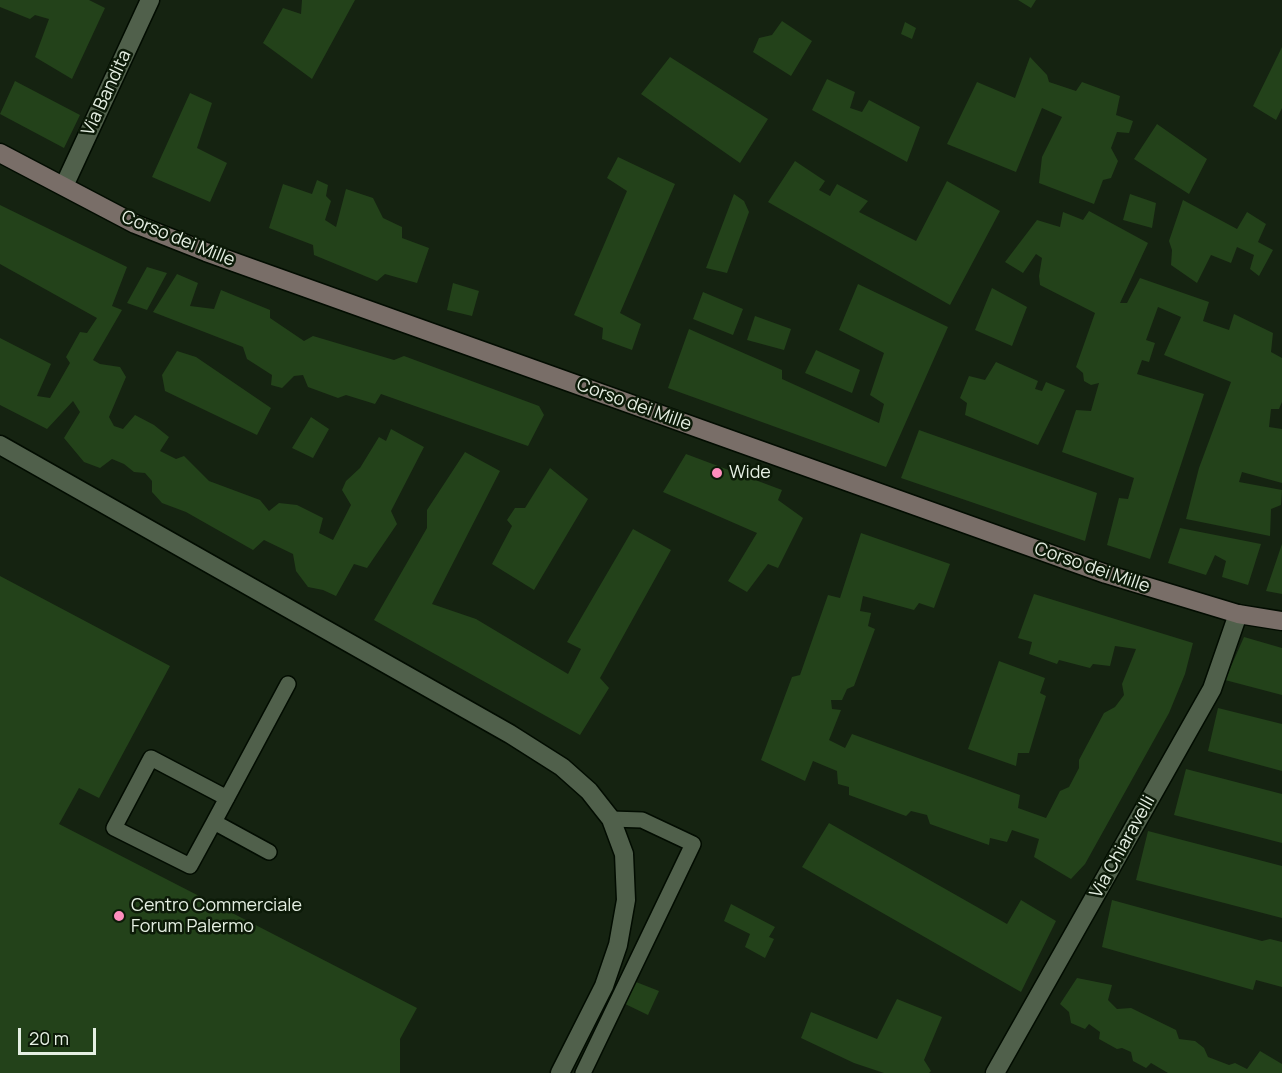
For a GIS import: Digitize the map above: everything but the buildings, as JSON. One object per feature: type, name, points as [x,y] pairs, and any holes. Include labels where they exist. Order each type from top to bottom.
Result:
[{"type":"street","name":"Via Bandita","points":[[64,186],[150,0]]},
{"type":"street","name":"Corso dei Mille","points":[[0,153],[135,224],[206,252],[1106,574],[1238,614],[1282,621]]},
{"type":"street","points":[[0,445],[519,740],[562,767],[589,791],[611,819],[624,854],[626,900],[618,945],[604,986],[560,1073]]},
{"type":"street","name":"Via Chiaravelli","points":[[994,1073],[1212,689],[1238,614]]},
{"type":"lane","points":[[227,798],[151,758],[114,828],[190,866],[213,822],[227,798],[288,684]]},
{"type":"lane","points":[[583,1073],[693,844],[642,820],[611,819]]},
{"type":"lane","points":[[213,822],[269,852]]},
{"type":"place","name":"Wide","points":[[717,473]]},
{"type":"place","name":"Centro Commerciale Forum Palermo","points":[[119,916]]}]
